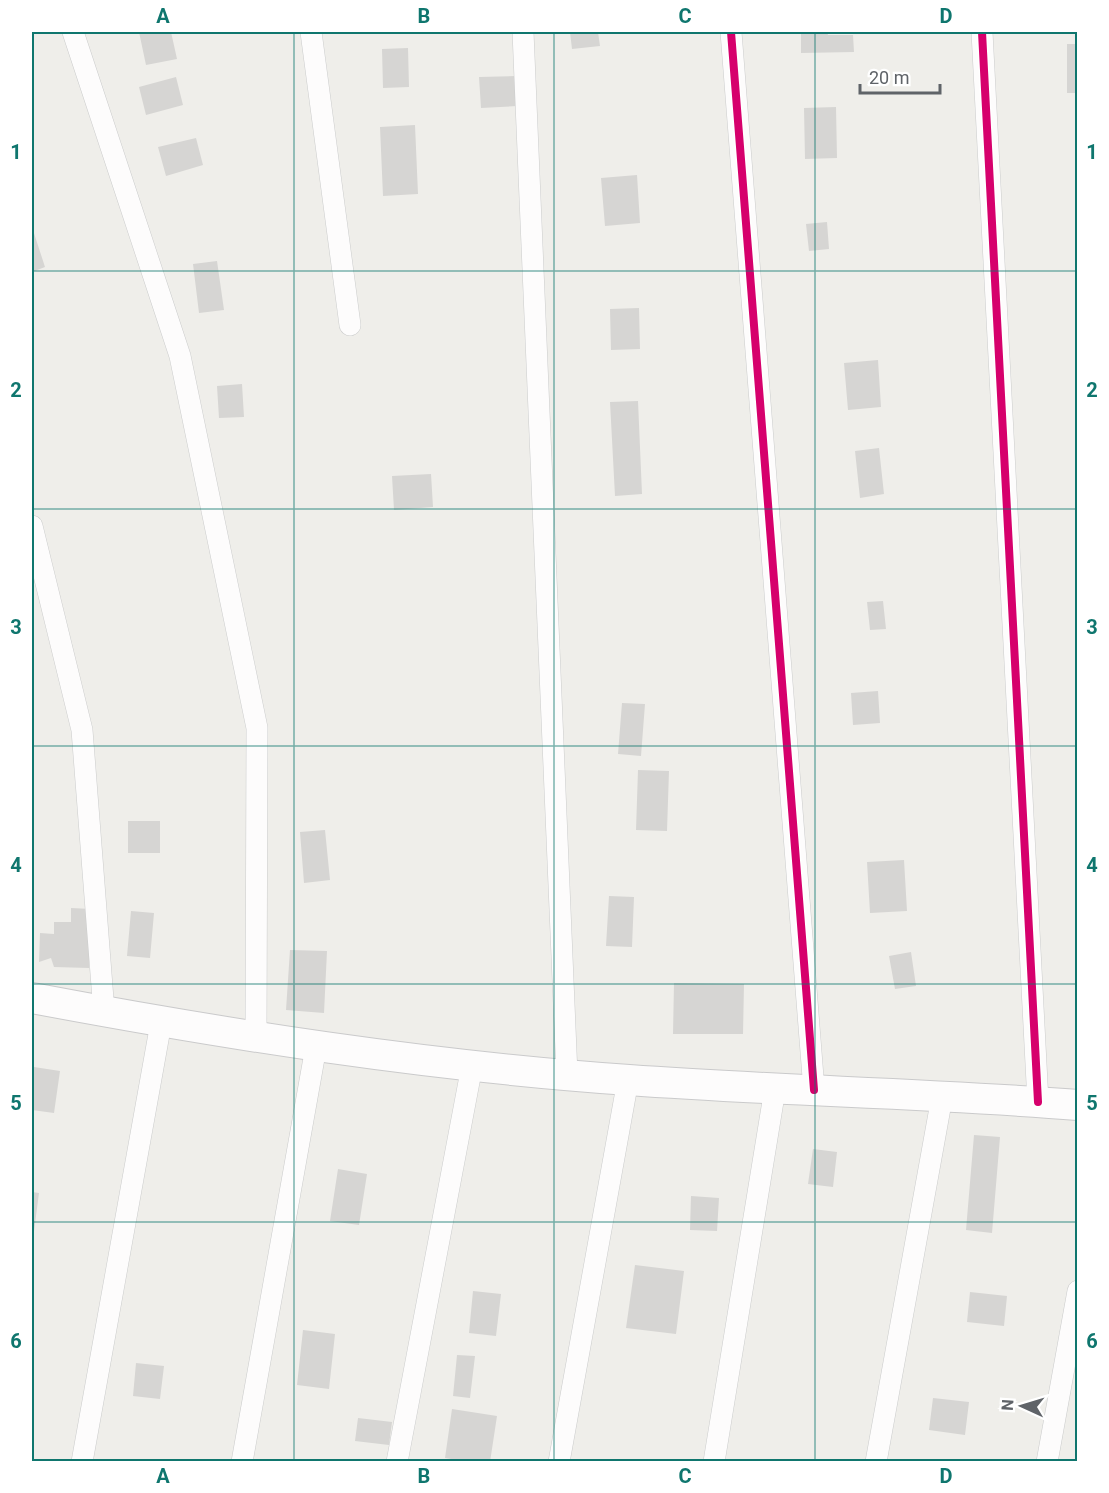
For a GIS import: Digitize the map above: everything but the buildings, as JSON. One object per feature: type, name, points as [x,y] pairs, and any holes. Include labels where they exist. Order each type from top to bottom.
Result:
[{"type":"street","points":[[73,32],[180,356],[257,729],[256,1037]]},
{"type":"street","points":[[311,32],[350,325]]},
{"type":"street","points":[[523,32],[567,1075]]},
{"type":"street","points":[[731,32],[814,1090]]},
{"type":"street","points":[[982,32],[1038,1102]]},
{"type":"street","points":[[32,526],[82,730],[104,1012]]},
{"type":"street","points":[[32,998],[161,1023],[316,1047],[472,1066],[628,1080],[1077,1105]]},
{"type":"street","points":[[82,1461],[161,1023]]},
{"type":"street","points":[[242,1461],[316,1047]]},
{"type":"street","points":[[397,1461],[472,1066]]},
{"type":"street","points":[[560,1461],[628,1080]]},
{"type":"street","points":[[714,1461],[775,1089]]},
{"type":"street","points":[[876,1461],[942,1097]]},
{"type":"street","points":[[1047,1461],[1077,1291]]},
{"type":"cycle path","points":[[731,32],[814,1090]]},
{"type":"cycle path","points":[[982,32],[1038,1102]]}]
